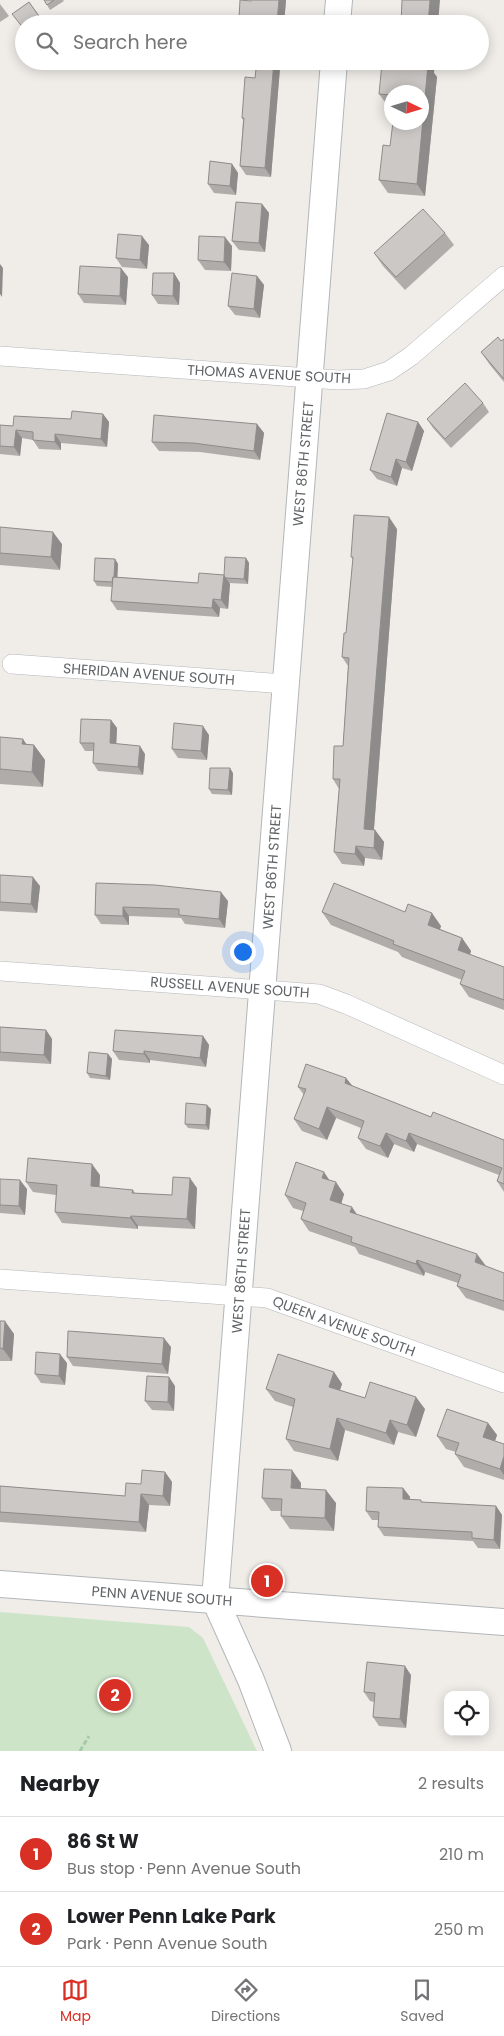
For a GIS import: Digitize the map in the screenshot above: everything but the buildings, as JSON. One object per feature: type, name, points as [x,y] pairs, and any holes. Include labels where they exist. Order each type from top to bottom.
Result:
[{"type":"street","points":[[338,15],[339,0]]},
{"type":"street","name":"WEST 86TH STREET","points":[[278,1751],[254,1688],[215,1600],[333,70]]},
{"type":"street","name":"THOMAS AVENUE SOUTH","points":[[0,356],[338,380],[364,379],[389,371],[411,356],[504,276]]},
{"type":"street","name":"SHERIDAN AVENUE SOUTH","points":[[12,664],[286,684]]},
{"type":"street","name":"RUSSELL AVENUE SOUTH","points":[[0,971],[320,994],[504,1075]]},
{"type":"street","name":"QUEEN AVENUE SOUTH","points":[[0,1279],[267,1298],[504,1383]]},
{"type":"street","name":"PENN AVENUE SOUTH","points":[[0,1584],[504,1622]]},
{"type":"path","points":[[80,1751],[89,1736]]},
{"type":"green space","points":[[0,1612],[189,1627],[203,1638],[257,1751],[0,1751]]},
{"type":"place","name":"86 St W","points":[[267,1581]]},
{"type":"place","name":"Lower Penn Lake Park","points":[[115,1695]]}]
